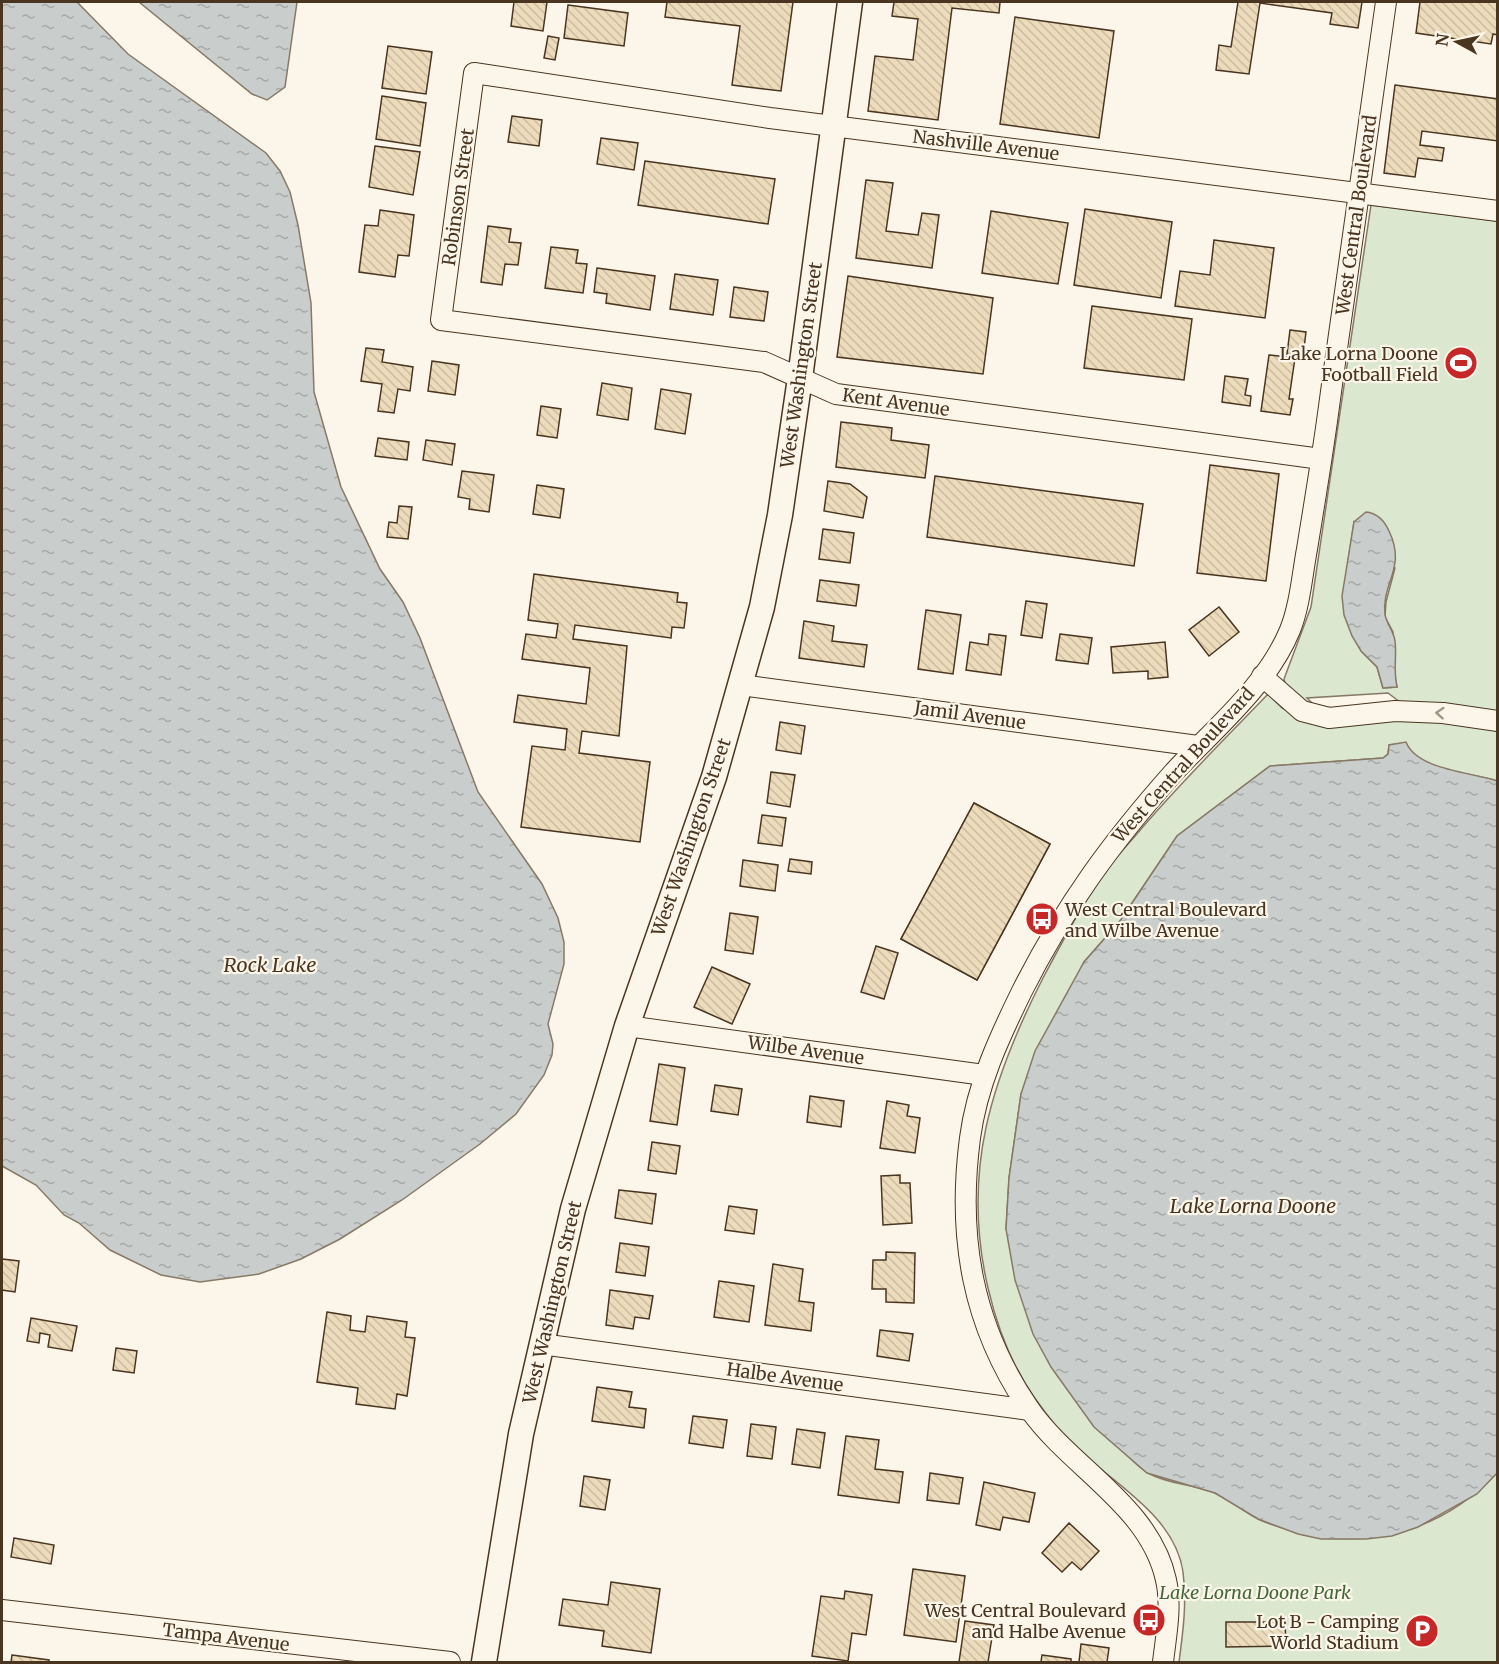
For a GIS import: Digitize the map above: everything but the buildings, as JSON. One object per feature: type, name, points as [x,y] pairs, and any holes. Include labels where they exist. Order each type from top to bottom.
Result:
[{"type":"main road","name":"West Washington Street","points":[[484,1662],[521,1434],[573,1209],[627,1026],[714,777],[762,607],[780,515],[800,378],[849,2]]},
{"type":"street","name":"West Central Boulevard","points":[[1162,1662],[1168,1616],[1168,1584],[1161,1563],[1146,1534],[1111,1493],[1065,1452],[1030,1410],[999,1357],[977,1303],[965,1240],[964,1182],[971,1130],[984,1075],[998,1040],[1068,907],[1123,829],[1262,676],[1278,655],[1292,626],[1321,459],[1386,2]]},
{"type":"street","name":"Nashville Avenue","points":[[474,73],[833,126],[1497,211]]},
{"type":"street","name":"Robinson Street","points":[[441,321],[474,73]]},
{"type":"street","name":"Kent Avenue","points":[[441,321],[764,362],[836,394],[1321,459]]},
{"type":"street","points":[[1262,676],[1302,711],[1329,718],[1395,711],[1443,712],[1497,721]]},
{"type":"street","name":"Jamil Avenue","points":[[741,685],[1198,746]]},
{"type":"street","name":"Wilbe Avenue","points":[[627,1026],[984,1075]]},
{"type":"street","name":"Halbe Avenue","points":[[541,1344],[1030,1410]]},
{"type":"street","name":"Tampa Avenue","points":[[2,1610],[450,1662]]},
{"type":"green space","points":[[1371,205],[1497,221],[1497,714],[1405,706],[1388,693],[1307,698],[1318,709],[1287,692],[1284,679],[1311,607]],"holes":[[[1354,522],[1395,568],[1386,602],[1385,617],[1393,632],[1393,668],[1397,687],[1383,688],[1377,667],[1361,651],[1348,562]]]},
{"type":"green space","name":"Lake Lorna Doone Park","points":[[1268,694],[1282,708],[1303,720],[1436,720],[1497,731],[1497,781],[1433,765],[1412,753],[1405,743],[1389,745],[1388,754],[1383,758],[1270,766],[1177,836],[1120,921],[1084,962],[1021,1094],[1009,1178],[1006,1229],[1124,1452],[1138,1466],[1156,1477],[1217,1494],[1260,1520],[1292,1531],[1324,1537],[1355,1539],[1386,1535],[1416,1527],[1445,1514],[1472,1496],[1497,1473],[1497,1662],[1179,1662],[1185,1595],[1178,1552],[1168,1533],[1155,1517],[1074,1446],[1039,1403],[1018,1372],[1006,1345],[988,1288],[980,1246],[978,1205],[980,1166],[986,1128],[996,1091],[1025,1016],[1070,927],[1103,873],[1200,764]]},
{"type":"water","name":"Rock Lake","points":[[2,2],[77,2],[128,54],[266,153],[280,171],[290,192],[298,225],[311,303],[314,392],[341,487],[380,569],[403,602],[420,638],[478,792],[542,884],[558,918],[564,942],[564,964],[548,1024],[553,1044],[552,1055],[544,1075],[516,1114],[480,1144],[402,1200],[340,1239],[301,1259],[259,1274],[200,1282],[161,1275],[110,1250],[79,1223],[64,1215],[36,1185],[2,1166]]},
{"type":"water","points":[[139,2],[297,2],[285,87],[267,100],[252,94]]},
{"type":"water","points":[[1366,512],[1382,520],[1394,544],[1395,565],[1386,594],[1385,615],[1395,641],[1397,687],[1383,688],[1377,667],[1361,651],[1344,615],[1342,596],[1354,522]]},
{"type":"water","name":"Lake Lorna Doone","points":[[1406,742],[1421,759],[1446,769],[1497,781],[1497,1473],[1477,1494],[1418,1527],[1392,1536],[1366,1539],[1321,1539],[1298,1534],[1258,1519],[1215,1493],[1147,1473],[1094,1427],[1051,1367],[1033,1334],[1015,1280],[1006,1229],[1009,1178],[1021,1094],[1035,1051],[1084,962],[1120,921],[1177,836],[1270,766],[1383,758],[1388,754],[1389,745]]},
{"type":"place","name":"Lake Lorna Doone Football Field","points":[[1461,363]]},
{"type":"place","name":"West Central Boulevard and Wilbe Avenue","points":[[1042,919]]},
{"type":"place","name":"West Central Boulevard and Halbe Avenue","points":[[1149,1620]]},
{"type":"place","name":"Lot B - Camping World Stadium","points":[[1422,1631]]}]
